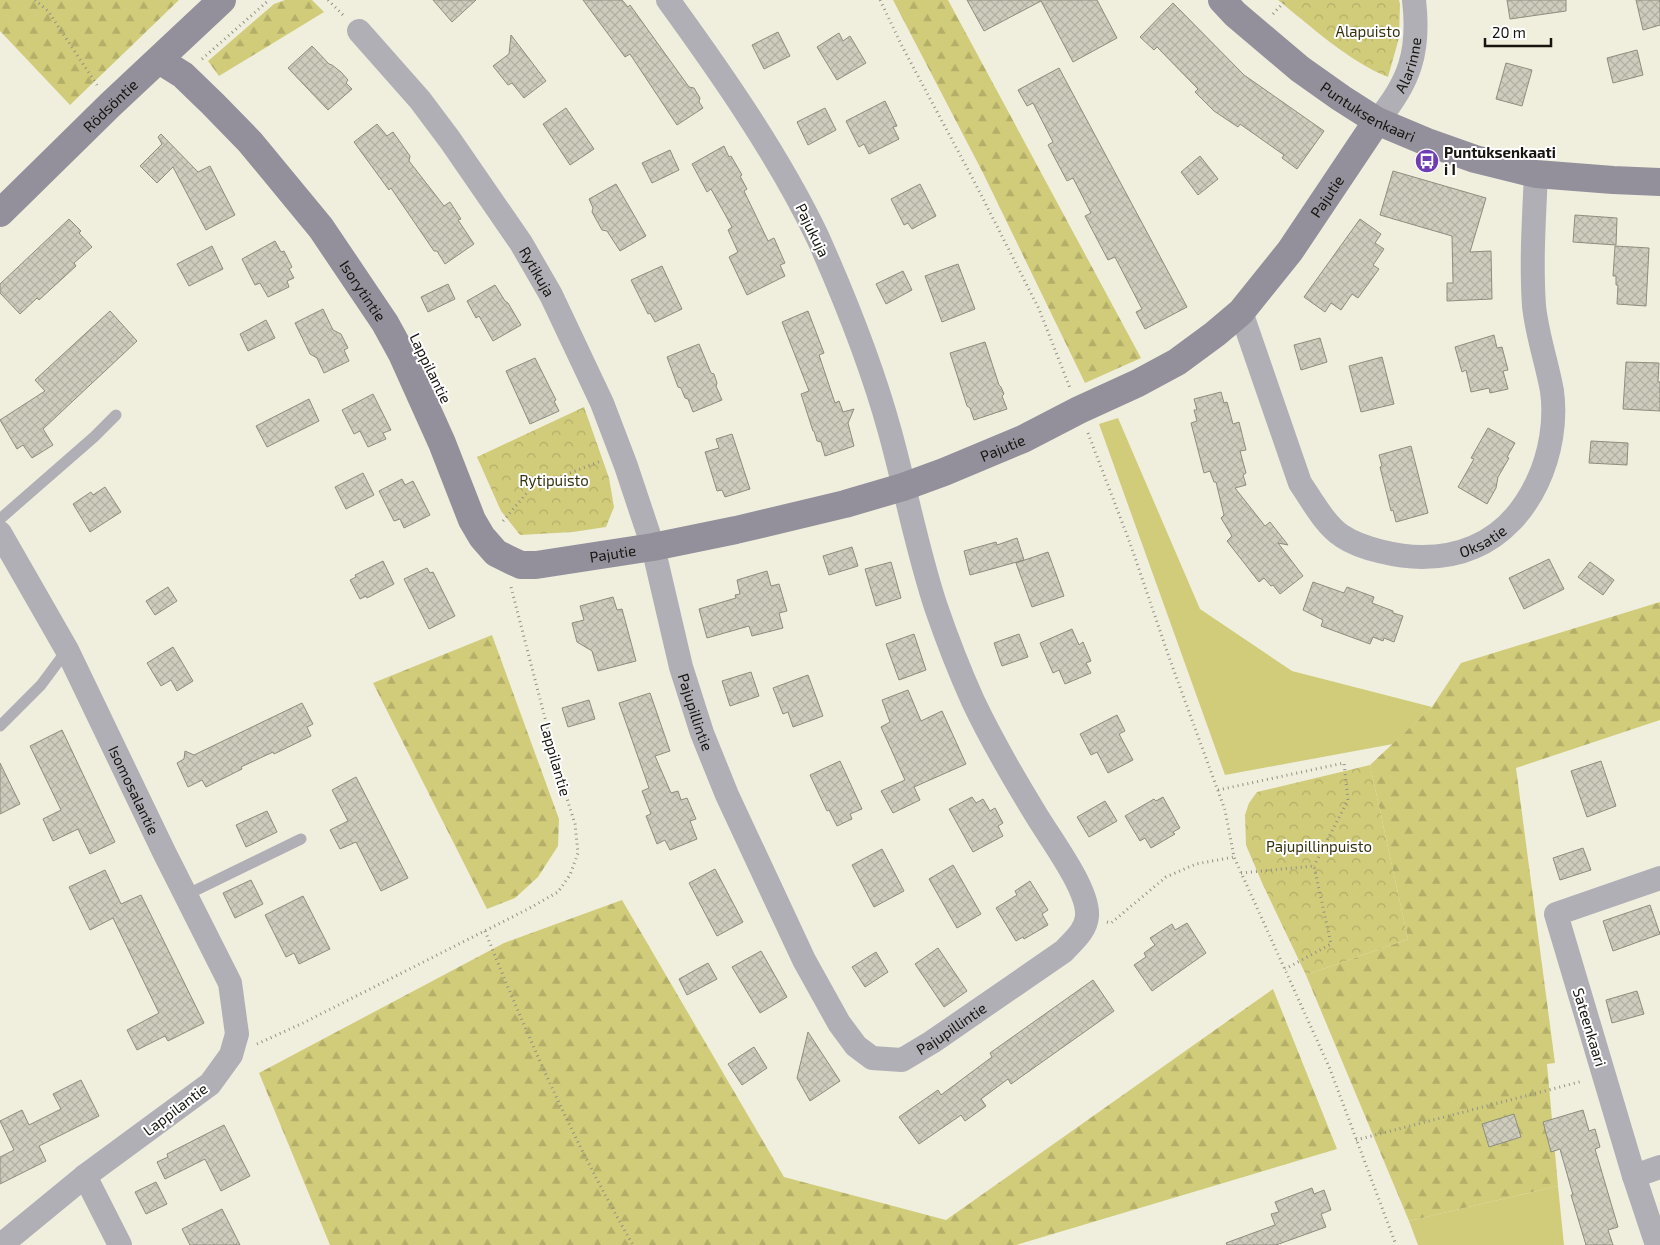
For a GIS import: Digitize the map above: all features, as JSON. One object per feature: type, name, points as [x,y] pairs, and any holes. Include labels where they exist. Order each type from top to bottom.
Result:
[{"type":"street","name":"Rödsöntie","points":[[0,213],[110,105],[222,0]]},
{"type":"street","name":"Pajukuja","points":[[668,0],[705,51],[753,124],[790,185],[816,235],[843,295],[865,355],[890,431],[903,487]]},
{"type":"street","name":"Puntuksenkaari","points":[[1222,0],[1300,69],[1341,98],[1377,121],[1427,142],[1476,158],[1536,174],[1660,182]]},
{"type":"street","name":"Alarinne","points":[[1377,121],[1393,102],[1409,72],[1415,49],[1414,0]]},
{"type":"street","name":"Rytikuja","points":[[359,31],[420,100],[521,243],[550,294],[602,403],[653,547]]},
{"type":"street","name":"Isorytintie","points":[[158,60],[183,75],[213,104],[268,163],[321,228],[380,315],[402,354],[442,443],[472,520],[482,537],[496,553],[510,560]]},
{"type":"street","name":"Pajutie","points":[[510,560],[521,565],[536,566],[653,547],[763,524],[845,504],[903,487],[944,472],[1022,439],[1138,383],[1177,362],[1242,312],[1290,251],[1377,121]]},
{"type":"street","name":"Oksatie","points":[[1242,312],[1300,483],[1314,505],[1342,536],[1368,548],[1393,554],[1422,557],[1450,554],[1474,547],[1498,533],[1519,511],[1536,484],[1548,454],[1553,426],[1552,392],[1535,314],[1532,272],[1536,174]]},
{"type":"street","points":[[903,487],[935,605],[970,694],[1002,754],[1080,888],[1087,917]]},
{"type":"street","name":"Isomosalantie","points":[[0,533],[67,650],[164,852],[230,983],[237,1034],[231,1056]]},
{"type":"street","name":"Pajupillintie","points":[[653,547],[681,667],[702,733],[727,795],[804,960],[839,1023],[856,1046],[872,1058],[902,1060],[932,1042],[1064,951],[1081,932],[1087,917]]},
{"type":"street","name":"Sateenkaari","points":[[1657,1245],[1634,1176],[1556,914],[1660,878]]},
{"type":"street","name":"Lappilantie","points":[[1,1245],[85,1176],[210,1084],[231,1056]]},
{"type":"street","points":[[1634,1176],[1660,1167]]},
{"type":"street","points":[[85,1176],[120,1245]]},
{"type":"lane","points":[[0,519],[26,498],[116,415]]},
{"type":"lane","points":[[0,726],[41,685],[67,650]]},
{"type":"lane","points":[[186,895],[301,839]]},
{"type":"path","points":[[35,0],[48,11],[110,105]]},
{"type":"path","points":[[880,0],[902,48],[974,181],[1039,309],[1130,543],[1170,660],[1218,790],[1225,810],[1234,857],[1330,1069],[1396,1245]]},
{"type":"path","points":[[1266,11],[1271,16],[1286,0]]},
{"type":"path","points":[[502,521],[531,488],[621,454]]},
{"type":"path","points":[[498,516],[509,528]]},
{"type":"path","name":"Lappilantie","points":[[231,1056],[303,1023],[558,892],[570,875],[578,853],[575,824],[560,776],[513,600],[508,570],[510,560]]},
{"type":"path","points":[[1218,790],[1344,763],[1348,800],[1314,866],[1331,944],[1285,969]]},
{"type":"path","points":[[1087,917],[1111,923],[1166,877],[1196,864],[1234,857]]},
{"type":"path","points":[[1241,873],[1314,866]]},
{"type":"path","points":[[485,930],[509,990],[563,1110],[605,1196],[633,1245]]},
{"type":"path","points":[[1356,1140],[1604,1075]]},
{"type":"green space","points":[[0,0],[179,0],[70,105],[0,31]]},
{"type":"green space","points":[[285,0],[312,0],[324,12],[219,76],[208,61],[274,4]]},
{"type":"green space","points":[[893,0],[948,0],[1141,358],[1085,383],[983,173]]},
{"type":"green space","name":"Alapuisto","points":[[1278,0],[1399,0],[1399,38],[1388,77],[1374,71],[1345,53]]},
{"type":"green space","name":"Rytipuisto","points":[[584,407],[609,478],[614,507],[606,527],[573,532],[520,535],[501,511],[477,457]]},
{"type":"green space","points":[[1118,418],[1200,609],[1292,671],[1432,707],[1393,744],[1225,775],[1099,424]]},
{"type":"green space","points":[[1660,602],[1660,720],[1516,768],[1555,1063],[1547,1064],[1558,1186],[1409,1221],[1306,975],[1408,939],[1370,765],[1432,707],[1461,663]]},
{"type":"green space","points":[[492,635],[559,819],[558,846],[538,877],[515,898],[487,909],[373,683]]},
{"type":"green space","name":"Pajupillinpuisto","points":[[1370,765],[1408,939],[1306,975],[1246,845],[1245,815],[1249,803],[1257,792]]},
{"type":"green space","points":[[622,900],[784,1177],[946,1220],[1273,989],[1337,1149],[1016,1245],[330,1245],[259,1073],[504,943]]},
{"type":"green space","points":[[1558,1186],[1564,1245],[1418,1245],[1409,1221]]},
{"type":"building","points":[[433,0],[476,0],[452,22]]},
{"type":"building","points":[[583,0],[622,0],[628,7],[630,5],[689,87],[694,88],[703,108],[677,125],[630,54],[625,57]]},
{"type":"building","points":[[967,0],[1097,0],[1117,38],[1073,62],[1041,1],[984,31]]},
{"type":"building","points":[[1507,0],[1566,0],[1566,11],[1510,19]]},
{"type":"building","points":[[1636,0],[1660,0],[1660,25],[1643,30]]},
{"type":"building","points":[[1173,3],[1244,75],[1324,131],[1297,169],[1282,158],[1284,155],[1240,124],[1238,127],[1214,111],[1195,92],[1198,89],[1157,47],[1154,50],[1140,37]]},
{"type":"building","points":[[778,32],[790,56],[764,69],[752,45]]},
{"type":"building","points":[[839,33],[843,41],[850,36],[866,63],[837,80],[817,47]]},
{"type":"building","points":[[511,35],[546,81],[524,98],[512,83],[508,85],[493,66],[509,54]]},
{"type":"building","points":[[312,46],[329,64],[341,72],[348,80],[346,83],[352,89],[328,110],[288,68]]},
{"type":"building","points":[[1637,50],[1643,75],[1613,83],[1607,58]]},
{"type":"building","points":[[1506,63],[1532,70],[1522,106],[1496,99]]},
{"type":"building","points":[[1059,68],[1187,307],[1145,329],[1136,312],[1142,309],[1115,257],[1108,260],[1085,216],[1091,213],[1073,178],[1067,181],[1048,145],[1053,142],[1033,103],[1027,106],[1018,90]]},
{"type":"building","points":[[885,101],[897,126],[893,127],[899,139],[869,154],[864,144],[859,147],[846,121]]},
{"type":"building","points":[[566,108],[594,149],[570,165],[543,124]]},
{"type":"building","points":[[825,108],[836,130],[808,145],[797,122]]},
{"type":"building","points":[[377,124],[387,136],[393,132],[410,156],[409,161],[444,206],[450,202],[461,219],[458,220],[474,244],[445,264],[391,188],[389,190],[354,142]]},
{"type":"building","points":[[161,134],[198,172],[210,166],[235,215],[206,230],[173,167],[157,183],[140,166],[162,144],[158,137]]},
{"type":"building","points":[[724,146],[729,157],[731,156],[742,175],[740,176],[747,189],[744,191],[768,241],[774,238],[785,263],[780,265],[785,276],[747,295],[729,257],[738,252],[728,230],[732,227],[711,189],[707,192],[692,164]]},
{"type":"building","points":[[670,150],[679,170],[652,183],[642,163]]},
{"type":"building","points":[[1200,156],[1218,179],[1198,195],[1181,172]]},
{"type":"building","points":[[1393,171],[1486,198],[1470,252],[1491,251],[1492,299],[1447,301],[1447,283],[1453,283],[1452,236],[1380,215]]},
{"type":"building","points":[[616,184],[646,236],[620,251],[607,231],[602,230],[592,212],[593,208],[589,199]]},
{"type":"building","points":[[920,184],[936,216],[912,229],[908,223],[904,225],[891,199]]},
{"type":"building","points":[[1575,215],[1617,218],[1616,245],[1573,242]]},
{"type":"building","points":[[69,219],[81,231],[79,233],[92,247],[74,263],[76,266],[39,300],[37,298],[20,314],[0,293],[0,284]]},
{"type":"building","points":[[1360,219],[1381,234],[1375,243],[1384,249],[1373,265],[1379,269],[1358,298],[1352,294],[1341,310],[1331,303],[1325,312],[1304,297]]},
{"type":"building","points":[[275,241],[281,252],[284,251],[292,267],[289,269],[294,278],[287,281],[289,287],[268,297],[260,283],[255,285],[242,259]]},
{"type":"building","points":[[212,246],[223,269],[189,286],[177,264]]},
{"type":"building","points":[[1615,246],[1649,248],[1646,306],[1617,304],[1618,285],[1616,285],[1616,276],[1613,276]]},
{"type":"building","points":[[958,264],[975,309],[942,322],[925,276]]},
{"type":"building","points":[[662,266],[682,309],[655,322],[650,313],[648,314],[631,280]]},
{"type":"building","points":[[903,271],[912,290],[886,304],[876,284]]},
{"type":"building","points":[[448,284],[455,299],[428,312],[421,297]]},
{"type":"building","points":[[495,285],[521,325],[493,341],[479,316],[476,318],[467,301]]},
{"type":"building","points":[[323,309],[333,330],[341,334],[348,348],[344,350],[349,361],[324,373],[317,358],[310,354],[295,323]]},
{"type":"building","points":[[110,311],[137,341],[43,429],[53,445],[32,458],[23,445],[17,449],[0,420],[45,391],[35,380]]},
{"type":"building","points":[[808,311],[824,353],[819,355],[835,403],[839,401],[843,412],[854,409],[848,423],[854,446],[825,456],[821,442],[817,441],[813,431],[801,394],[809,391],[782,322]]},
{"type":"building","points":[[266,320],[275,338],[248,351],[240,334]]},
{"type":"building","points":[[1494,335],[1497,348],[1502,347],[1508,370],[1503,371],[1508,389],[1490,393],[1489,388],[1471,392],[1466,370],[1462,372],[1455,347]]},
{"type":"building","points":[[1320,338],[1327,362],[1301,370],[1294,345]]},
{"type":"building","points":[[985,342],[999,385],[1004,394],[1002,396],[1007,409],[974,420],[970,408],[967,406],[950,353]]},
{"type":"building","points":[[699,344],[711,373],[714,374],[716,386],[722,400],[693,412],[688,399],[685,398],[681,388],[678,387],[667,357]]},
{"type":"building","points":[[1382,357],[1394,404],[1361,412],[1349,366]]},
{"type":"building","points":[[535,358],[556,400],[554,401],[559,411],[530,424],[506,371]]},
{"type":"building","points":[[1626,362],[1659,363],[1660,411],[1623,409]]},
{"type":"building","points":[[1221,392],[1224,403],[1227,402],[1233,424],[1239,422],[1246,450],[1240,451],[1246,473],[1243,475],[1246,485],[1235,488],[1265,526],[1270,522],[1288,545],[1278,543],[1303,576],[1280,594],[1264,578],[1259,582],[1227,541],[1232,536],[1221,518],[1224,515],[1216,482],[1214,482],[1210,471],[1204,473],[1191,423],[1197,421],[1194,399]]},
{"type":"building","points":[[373,394],[391,430],[383,433],[386,439],[368,447],[360,431],[354,434],[342,410]]},
{"type":"building","points":[[309,399],[319,421],[267,447],[256,426]]},
{"type":"building","points":[[1488,428],[1515,443],[1498,477],[1496,488],[1487,504],[1458,487],[1474,459],[1471,458]]},
{"type":"building","points":[[732,434],[750,489],[725,497],[722,490],[717,491],[705,452],[719,448],[716,439]]},
{"type":"building","points":[[1591,441],[1628,443],[1627,465],[1589,463]]},
{"type":"building","points":[[1411,446],[1428,513],[1396,522],[1393,510],[1391,511],[1380,467],[1382,466],[1379,455]]},
{"type":"building","points":[[363,473],[374,495],[346,509],[335,487]]},
{"type":"building","points":[[402,479],[405,485],[413,481],[430,515],[404,528],[400,519],[394,521],[379,491]]},
{"type":"building","points":[[105,487],[121,512],[90,532],[73,504],[91,492],[93,495]]},
{"type":"building","points":[[1017,538],[1024,560],[970,575],[964,551],[996,542],[997,545]]},
{"type":"building","points":[[852,547],[858,566],[829,575],[823,556]]},
{"type":"building","points":[[1048,552],[1064,596],[1032,607],[1016,563]]},
{"type":"building","points":[[1549,559],[1564,589],[1524,609],[1509,578]]},
{"type":"building","points":[[383,561],[394,584],[367,598],[366,596],[360,599],[350,580],[356,577],[355,575]]},
{"type":"building","points":[[891,562],[901,598],[876,606],[865,569]]},
{"type":"building","points":[[1590,562],[1614,580],[1603,595],[1578,577]]},
{"type":"building","points":[[427,568],[430,573],[433,572],[455,616],[429,629],[404,579]]},
{"type":"building","points":[[767,571],[771,586],[779,584],[787,611],[779,613],[783,628],[752,636],[749,626],[707,638],[699,609],[736,598],[735,595],[740,594],[737,580]]},
{"type":"building","points":[[1313,582],[1344,593],[1347,587],[1374,597],[1372,603],[1403,616],[1394,642],[1384,638],[1383,641],[1373,637],[1370,644],[1321,626],[1323,620],[1303,610]]},
{"type":"building","points":[[168,587],[177,601],[155,615],[146,601]]},
{"type":"building","points":[[613,597],[617,610],[622,609],[636,661],[598,671],[592,651],[577,642],[572,623],[584,620],[580,606]]},
{"type":"building","points":[[1072,629],[1079,645],[1083,642],[1091,661],[1086,663],[1091,673],[1065,684],[1059,670],[1053,673],[1040,643]]},
{"type":"building","points":[[914,634],[926,670],[899,680],[886,644]]},
{"type":"building","points":[[1019,634],[1028,657],[1002,666],[994,643]]},
{"type":"building","points":[[173,647],[193,681],[177,691],[171,680],[161,686],[147,663]]},
{"type":"building","points":[[751,672],[759,696],[730,706],[722,681]]},
{"type":"building","points":[[808,675],[823,716],[793,727],[788,712],[783,714],[773,688]]},
{"type":"building","points":[[908,690],[921,721],[942,711],[966,764],[914,787],[920,800],[893,813],[881,791],[905,780],[881,727],[890,722],[882,700]]},
{"type":"building","points":[[650,693],[670,751],[655,756],[671,793],[678,791],[681,800],[687,798],[696,819],[690,821],[697,839],[670,850],[665,840],[657,844],[646,816],[651,814],[642,791],[649,788],[619,703]]},
{"type":"building","points":[[589,700],[595,719],[568,727],[562,708]]},
{"type":"building","points":[[302,703],[313,724],[307,727],[311,736],[241,767],[242,769],[206,787],[202,780],[188,787],[177,763],[184,759],[185,751],[194,755]]},
{"type":"building","points":[[1117,715],[1125,731],[1119,734],[1133,760],[1108,773],[1097,752],[1091,755],[1080,734]]},
{"type":"building","points":[[62,730],[115,842],[90,854],[78,829],[53,841],[43,819],[61,810],[30,746]]},
{"type":"building","points":[[840,761],[862,809],[850,814],[852,819],[837,826],[829,810],[827,811],[810,775]]},
{"type":"building","points":[[1601,761],[1616,806],[1587,817],[1571,771]]},
{"type":"building","points":[[0,763],[20,804],[0,814]]},
{"type":"building","points":[[356,777],[408,878],[381,891],[356,842],[340,849],[330,830],[348,821],[332,790]]},
{"type":"building","points":[[972,797],[976,803],[983,799],[990,811],[995,808],[1003,823],[998,826],[1003,836],[973,852],[949,809]]},
{"type":"building","points":[[1163,797],[1180,828],[1173,832],[1175,834],[1151,848],[1145,838],[1140,841],[1125,816],[1154,799],[1156,801]]},
{"type":"building","points":[[1105,801],[1117,821],[1089,837],[1077,817]]},
{"type":"building","points":[[267,811],[277,832],[246,847],[236,825]]},
{"type":"building","points":[[1583,848],[1591,870],[1560,880],[1553,858]]},
{"type":"building","points":[[882,849],[904,891],[874,907],[852,865]]},
{"type":"building","points":[[953,865],[981,914],[957,928],[929,879]]},
{"type":"building","points":[[715,869],[743,922],[717,936],[689,883]]},
{"type":"building","points":[[105,870],[121,904],[141,895],[204,1023],[168,1041],[165,1036],[137,1050],[127,1030],[159,1013],[113,918],[90,930],[69,887]]},
{"type":"building","points":[[251,880],[263,904],[235,918],[223,893]]},
{"type":"building","points":[[1030,881],[1048,910],[1042,914],[1048,925],[1024,939],[1023,937],[1016,941],[996,908],[1017,895],[1015,891]]},
{"type":"building","points":[[303,896],[330,949],[299,964],[294,953],[286,957],[265,915]]},
{"type":"building","points":[[1650,905],[1660,934],[1613,951],[1603,921]]},
{"type":"building","points":[[1187,923],[1206,953],[1152,991],[1134,965],[1146,957],[1144,953],[1155,945],[1150,938],[1172,924],[1175,930]]},
{"type":"building","points":[[938,948],[967,991],[944,1007],[915,964]]},
{"type":"building","points":[[761,951],[787,997],[760,1013],[732,967]]},
{"type":"building","points":[[876,952],[888,972],[865,987],[852,967]]},
{"type":"building","points":[[708,963],[717,979],[687,995],[679,979]]},
{"type":"building","points":[[1093,980],[1114,1011],[1011,1084],[1008,1079],[981,1099],[986,1106],[965,1121],[961,1115],[919,1144],[899,1117],[938,1090],[941,1095],[992,1057],[990,1053]]},
{"type":"building","points":[[1637,991],[1644,1014],[1612,1023],[1606,1000]]},
{"type":"building","points":[[808,1032],[840,1081],[810,1101],[797,1078]]},
{"type":"building","points":[[754,1047],[767,1068],[742,1085],[728,1064]]},
{"type":"building","points":[[81,1080],[99,1116],[39,1146],[46,1161],[0,1184],[0,1157],[14,1150],[0,1121],[22,1110],[29,1125],[61,1109],[53,1094]]},
{"type":"building","points":[[1583,1110],[1589,1131],[1595,1129],[1600,1147],[1595,1149],[1618,1227],[1608,1230],[1613,1245],[1586,1245],[1560,1149],[1551,1152],[1543,1122]]},
{"type":"building","points":[[1514,1114],[1521,1137],[1489,1147],[1482,1124]]},
{"type":"building","points":[[224,1125],[250,1176],[221,1191],[205,1159],[165,1179],[157,1162],[168,1157],[167,1154]]},
{"type":"building","points":[[156,1182],[167,1204],[146,1214],[135,1192]]},
{"type":"building","points":[[1312,1188],[1314,1194],[1324,1190],[1331,1210],[1321,1214],[1326,1227],[1276,1245],[1227,1245],[1226,1243],[1275,1225],[1271,1214],[1279,1212],[1275,1202]]},
{"type":"building","points":[[222,1209],[240,1245],[190,1245],[182,1229]]},
{"type":"place","name":"Puntuksenkaati i I","points":[[1427,161]]}]
